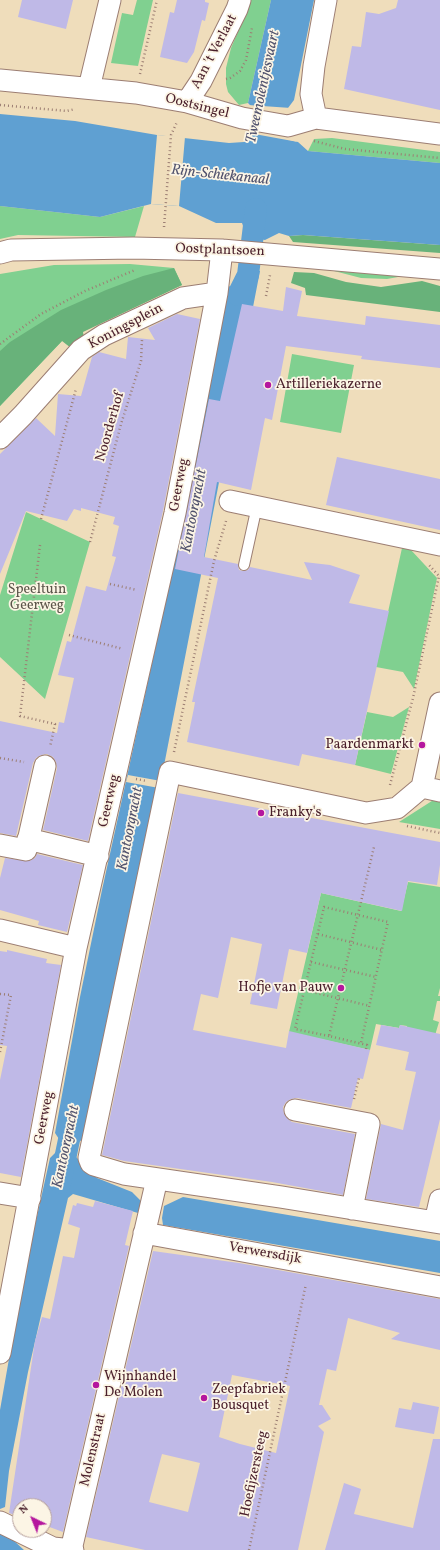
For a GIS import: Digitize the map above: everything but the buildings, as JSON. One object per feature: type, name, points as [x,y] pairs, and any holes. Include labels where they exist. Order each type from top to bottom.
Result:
[{"type":"street","points":[[89,88],[110,0]]},
{"type":"street","name":"Aan 't Verlaat","points":[[188,102],[237,9],[240,0]]},
{"type":"street","points":[[316,118],[311,94],[314,66],[326,0]]},
{"type":"street","name":"Oostsingel","points":[[0,80],[136,93],[188,102],[242,118],[288,126],[316,118],[440,134]]},
{"type":"street","name":"Oostplantsoen","points":[[0,253],[11,250],[163,248],[222,250],[440,269]]},
{"type":"street","name":"Geerweg","points":[[0,1353],[76,948],[144,655],[175,513],[217,293],[222,250]]},
{"type":"street","name":"Koningsplein","points":[[0,438],[28,410],[81,350],[104,335],[183,298],[217,293]]},
{"type":"street","points":[[230,501],[440,545]]},
{"type":"street","points":[[440,703],[431,789],[397,808],[366,813],[162,777],[89,1152],[91,1163],[94,1165],[124,1174],[155,1187],[281,1197],[352,1210],[438,1223],[440,1200]]},
{"type":"street","points":[[0,845],[26,850],[47,758]]},
{"type":"street","points":[[28,839],[98,856]]},
{"type":"street","points":[[0,930],[76,948]]},
{"type":"street","points":[[295,1110],[369,1124],[352,1210]]},
{"type":"street","points":[[146,1226],[155,1187]]},
{"type":"street","points":[[0,1194],[30,1198]]},
{"type":"street","name":"Verwersdijk","points":[[146,1226],[311,1262],[440,1287]]},
{"type":"street","name":"Molenstraat","points":[[62,1549],[146,1226]]},
{"type":"street","points":[[5,1524],[62,1549]]},
{"type":"lane","points":[[244,565],[257,506]]},
{"type":"path","points":[[288,126],[306,140],[345,149],[440,158]]},
{"type":"path","points":[[166,207],[171,135]]},
{"type":"path","points":[[0,344],[41,314],[85,291],[141,267],[163,248]]},
{"type":"path","name":"Noorderhof","points":[[90,542],[121,424],[141,361],[143,334],[139,318]]},
{"type":"path","points":[[41,519],[78,383]]},
{"type":"path","points":[[132,778],[162,777],[214,561],[223,535],[230,501]]},
{"type":"path","points":[[383,810],[414,698],[439,576],[403,537]]},
{"type":"path","points":[[40,545],[20,716],[55,724],[47,758]]},
{"type":"path","points":[[110,584],[157,594]]},
{"type":"path","points":[[69,635],[144,655]]},
{"type":"path","points":[[330,1036],[374,847]]},
{"type":"path","points":[[361,1043],[388,922],[324,907],[295,1029],[361,1043],[367,1045],[366,1049]]},
{"type":"path","points":[[318,934],[382,950]]},
{"type":"path","points":[[311,962],[376,977]]},
{"type":"path","points":[[304,990],[370,1006]]},
{"type":"path","points":[[0,994],[11,995],[0,1052]]},
{"type":"path","name":"Hoefijzersteeg","points":[[250,1550],[311,1262]]},
{"type":"green space","points":[[137,0],[153,0],[138,66],[111,63],[122,13],[133,15]]},
{"type":"green space","points":[[247,0],[271,0],[248,103],[239,105],[228,92],[226,84],[226,68],[231,48],[242,22]]},
{"type":"green space","points":[[332,138],[440,152],[440,163],[308,151],[314,139]]},
{"type":"green space","points":[[0,206],[100,217],[144,206],[135,237],[18,235],[0,239]]},
{"type":"green space","points":[[303,235],[440,245],[440,253],[293,242],[289,236]]},
{"type":"green space","points":[[130,264],[174,268],[182,285],[62,341],[0,406],[0,274],[54,265]]},
{"type":"green space","points":[[311,265],[409,275],[387,279],[361,278]]},
{"type":"green space","points":[[174,268],[182,285],[83,332],[84,338],[71,348],[62,341],[0,406],[0,351],[10,342],[61,310],[106,290],[143,276]]},
{"type":"green space","points":[[294,272],[314,273],[346,282],[381,287],[422,281],[440,286],[440,312],[306,295],[305,288],[291,283]]},
{"type":"green space","points":[[292,354],[354,365],[341,433],[280,422]]},
{"type":"green space","name":"Speeltuin Geerweg","points":[[26,512],[90,542],[45,699],[0,657],[0,595]]},
{"type":"green space","points":[[402,548],[411,550],[437,578],[414,689],[403,672],[376,667]]},
{"type":"green space","points":[[409,707],[391,774],[355,765],[367,712],[393,717]]},
{"type":"green space","points":[[435,799],[440,800],[440,829],[399,822]]},
{"type":"green space","name":"Hofje van Pauw","points":[[408,882],[440,887],[440,988],[438,996],[440,996],[440,1001],[437,1001],[433,1020],[439,1022],[433,1042],[426,1053],[406,1051],[411,1031],[406,1030],[407,1026],[400,1025],[399,1028],[376,1024],[370,1050],[289,1032],[321,893],[401,911]]},
{"type":"water","points":[[271,0],[314,0],[294,100],[288,108],[278,113],[282,138],[298,142],[308,151],[440,163],[440,245],[303,235],[289,236],[279,233],[265,240],[247,237],[242,223],[216,223],[179,206],[151,204],[100,217],[0,206],[0,114],[75,121],[157,135],[229,143],[244,142],[250,135],[254,109],[248,103]]},
{"type":"water","points":[[242,268],[260,271],[161,781],[85,1138],[77,1143],[59,1139],[55,1133],[80,997],[156,645],[226,286],[237,287]]},
{"type":"water","points":[[56,1152],[74,1155],[97,1178],[132,1192],[141,1201],[138,1213],[73,1194],[68,1198],[28,1372],[9,1471],[5,1507],[0,1509],[0,1410],[23,1279],[50,1158]]},
{"type":"water","points":[[183,1197],[440,1241],[440,1273],[163,1225],[162,1218],[164,1206]]},
{"type":"water","points":[[0,1534],[12,1539],[24,1550],[0,1550]]},
{"type":"pier","points":[[248,105],[291,108],[280,114],[284,136],[298,142],[249,133],[252,110]]},
{"type":"pier","points":[[157,135],[185,137],[179,206],[151,204]]},
{"type":"pier","points":[[128,775],[161,781],[159,788],[126,782]]},
{"type":"waterway","name":"Kantoorgracht","points":[[238,295],[248,275],[256,209]]},
{"type":"waterway","name":"Kantoorgracht","points":[[60,1183],[75,1111]]},
{"type":"place","name":"Artilleriekazerne","points":[[268,385]]},
{"type":"place","name":"Paardenmarkt","points":[[422,745]]},
{"type":"place","name":"Franky's","points":[[261,813]]},
{"type":"place","name":"Hofje van Pauw","points":[[341,988]]},
{"type":"place","name":"Wijnhandel De Molen","points":[[96,1385]]},
{"type":"place","name":"Zeepfabriek Bousquet","points":[[204,1398]]},
{"type":"water label","name":"Tweemolentjesvaart","points":[[264,87]]},
{"type":"water label","name":"Rijn-Schiekanaal","points":[[220,176]]}]
